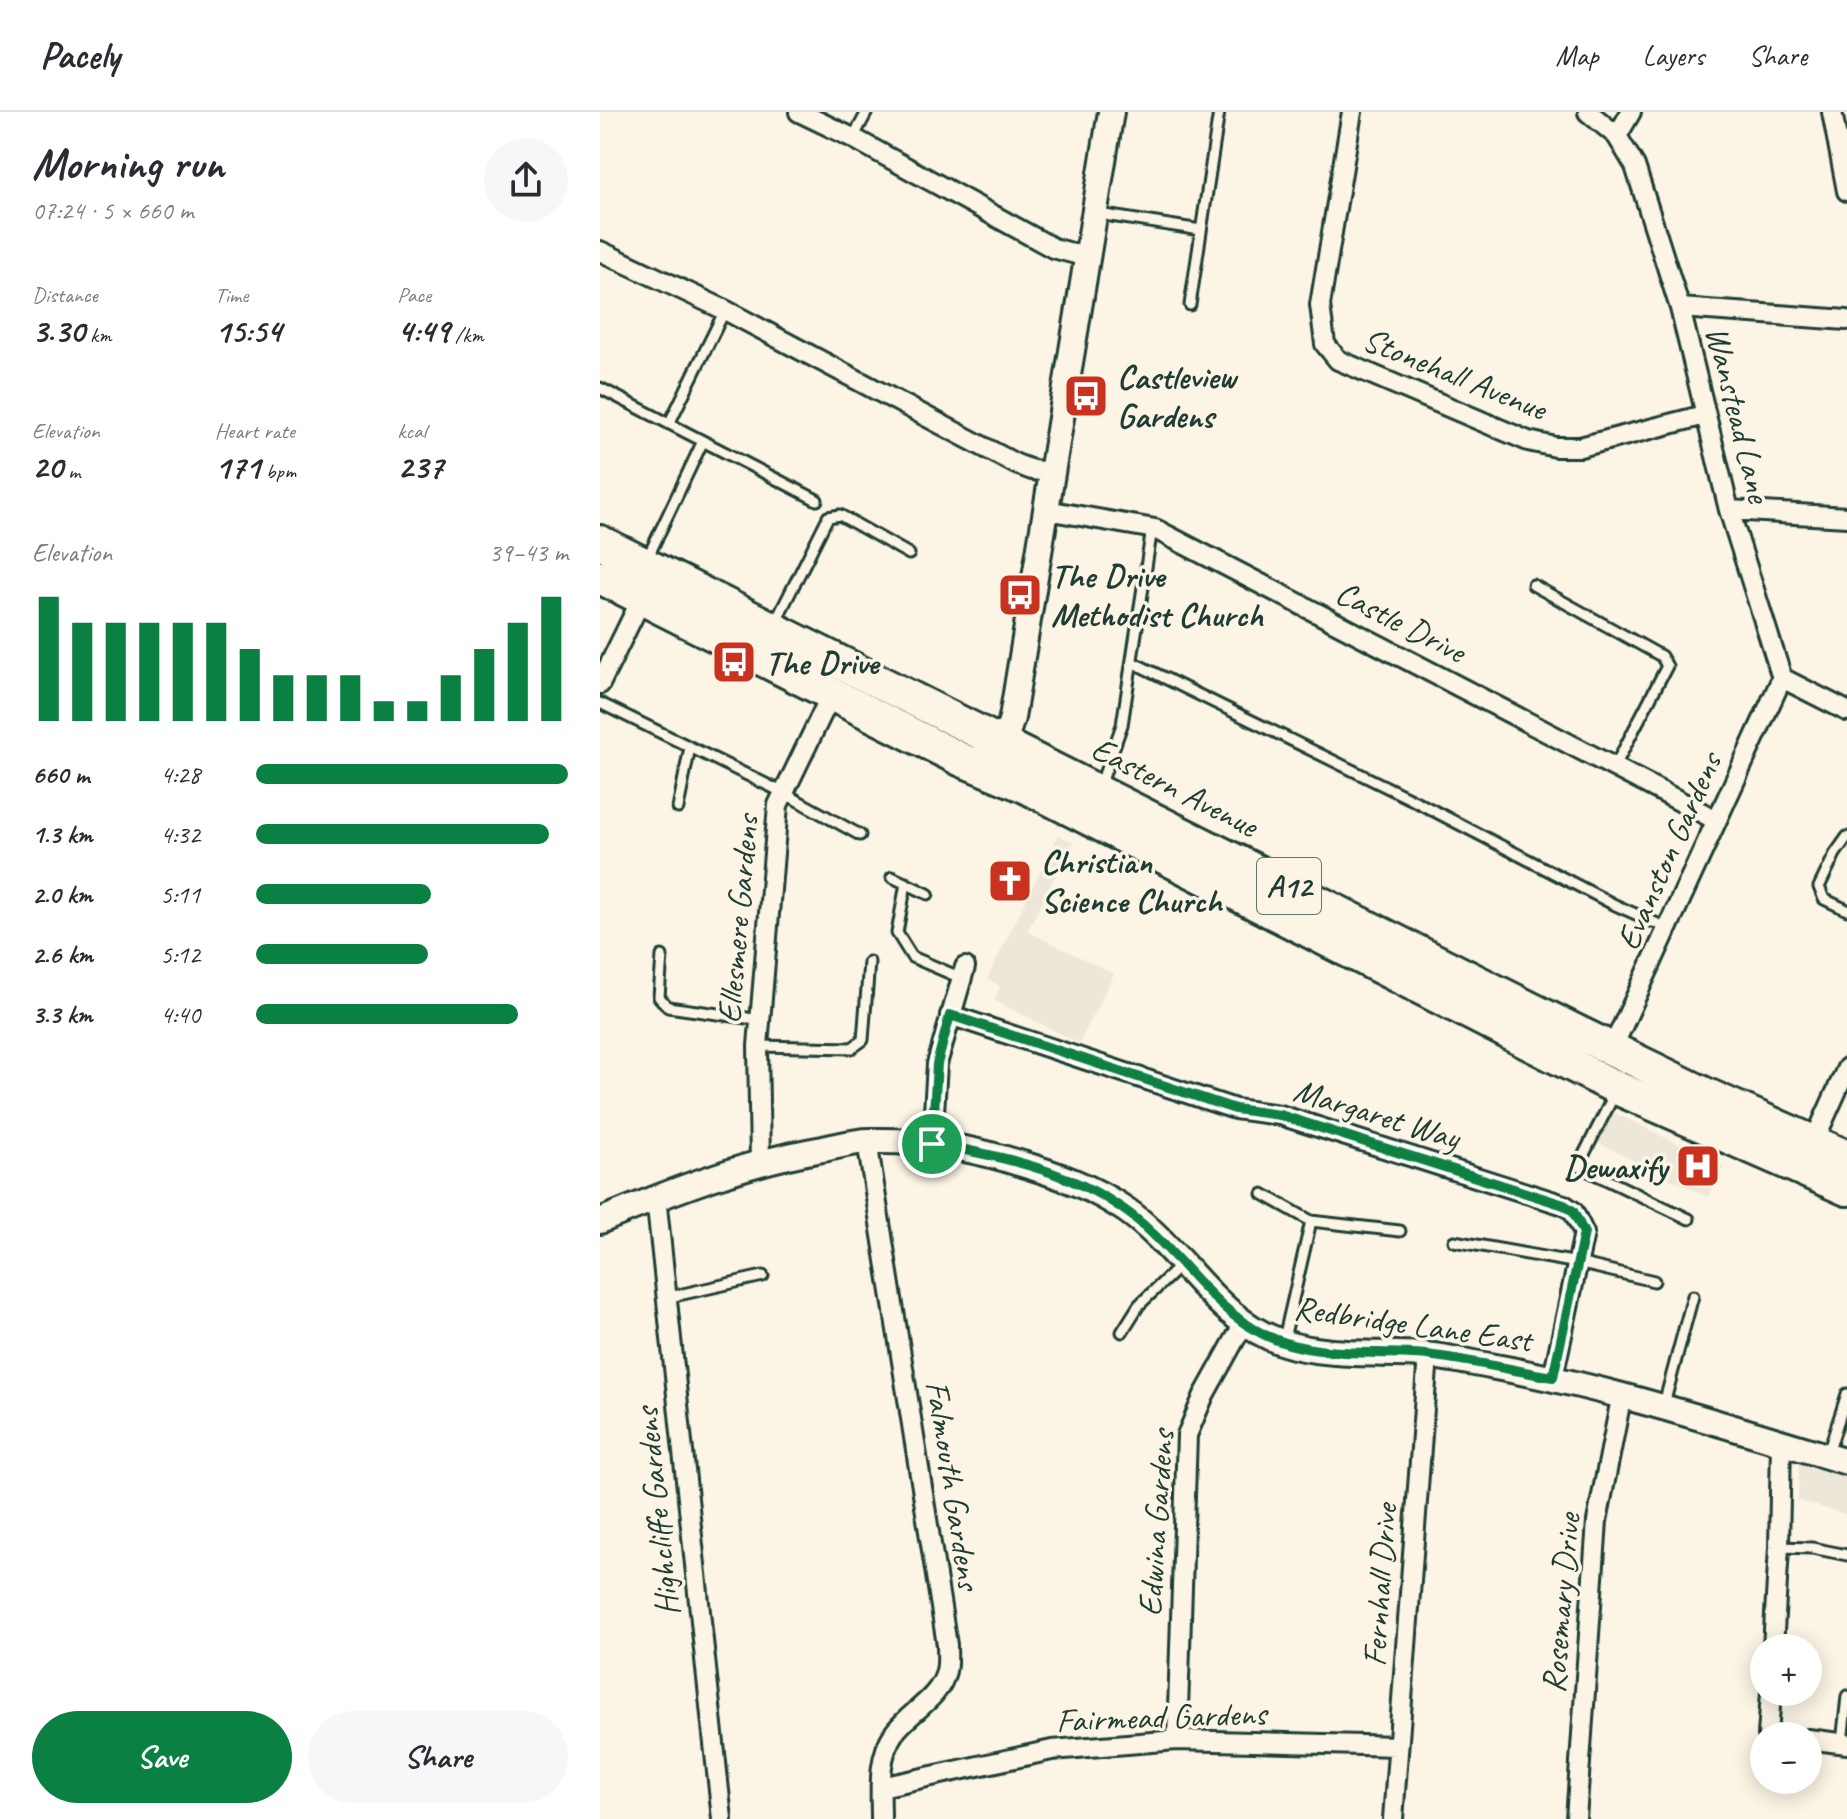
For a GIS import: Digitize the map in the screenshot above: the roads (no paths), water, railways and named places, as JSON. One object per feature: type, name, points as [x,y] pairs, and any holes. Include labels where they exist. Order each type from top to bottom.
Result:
[{"type":"highway","name":"Eastern Avenue","points":[[600,542],[1612,1049],[1847,1157]]},
{"type":"highway","name":"Eastern Avenue","points":[[600,577],[972,765],[1025,786],[1617,1088],[1847,1189]]},
{"type":"street","points":[[799,112],[853,138],[1053,248],[1087,257]]},
{"type":"street","points":[[1025,786],[1005,763],[1001,752],[1012,718],[1111,112]]},
{"type":"street","name":"Stonehall Avenue","points":[[1352,112],[1320,305],[1325,344],[1338,360],[1528,441],[1556,447],[1580,447],[1705,415]]},
{"type":"street","name":"Wanstead Lane","points":[[1588,112],[1617,136],[1635,166],[1680,308],[1729,510],[1782,678]]},
{"type":"street","points":[[1617,136],[1631,112]]},
{"type":"street","points":[[1832,112],[1847,191]]},
{"type":"street","points":[[600,251],[725,310],[1016,464],[1052,472]]},
{"type":"street","points":[[1680,308],[1847,320]]},
{"type":"street","name":"Castle Drive","points":[[1046,510],[1152,528],[1716,820]]},
{"type":"street","points":[[1729,510],[1847,517]]},
{"type":"street","points":[[600,684],[642,598]]},
{"type":"street","points":[[1782,678],[1847,711]]},
{"type":"street","name":"Evanston Gardens","points":[[1612,1049],[1782,678]]},
{"type":"street","name":"Ellesmere Gardens","points":[[760,1162],[758,1046],[778,805],[832,693]]},
{"type":"street","points":[[932,1144],[937,1064],[963,973]]},
{"type":"street","name":"Margaret Way","points":[[950,1015],[1235,1109],[1280,1115],[1564,1205],[1573,1211],[1584,1233],[1553,1377]]},
{"type":"street","points":[[1847,1068],[1814,1141],[1818,1161],[1847,1181]]},
{"type":"street","name":"Redbridge Lane East","points":[[600,1221],[656,1197],[760,1162],[867,1141],[932,1144],[1009,1159],[1088,1187],[1127,1211],[1154,1234],[1207,1292],[1244,1323],[1283,1343],[1306,1348],[1428,1355],[1553,1377],[1622,1394],[1837,1459]]},
{"type":"street","name":"Falmouth Gardens","points":[[867,1141],[947,1645],[946,1672],[937,1689],[927,1703],[894,1734],[886,1748],[882,1764],[881,1819]]},
{"type":"street","name":"Highcliffe Gardens","points":[[656,1197],[722,1819]]},
{"type":"street","name":"Edwina Gardens","points":[[1177,1740],[1187,1435],[1204,1395],[1244,1323]]},
{"type":"street","name":"Fernhall Drive","points":[[1393,1819],[1428,1355]]},
{"type":"street","name":"Rosemary Drive","points":[[1576,1819],[1597,1521],[1622,1394]]},
{"type":"street","points":[[1774,1634],[1781,1443]]},
{"type":"street","name":"Fairmead Gardens","points":[[881,1787],[1052,1750],[1177,1740],[1398,1746]]},
{"type":"street","points":[[1822,1741],[1845,1743]]},
{"type":"lane","points":[[853,138],[867,112]]},
{"type":"lane","points":[[1190,305],[1219,112]]},
{"type":"lane","points":[[1094,214],[1201,230]]},
{"type":"lane","points":[[669,424],[725,310]]},
{"type":"lane","points":[[600,388],[817,500]]},
{"type":"lane","points":[[644,564],[703,441]]},
{"type":"lane","points":[[772,628],[828,517],[840,515],[909,554]]},
{"type":"lane","points":[[1098,790],[1122,725],[1152,528]]},
{"type":"lane","points":[[1533,585],[1661,656],[1667,666],[1614,768]]},
{"type":"lane","points":[[1132,662],[1413,800],[1613,904],[1669,929]]},
{"type":"lane","points":[[600,703],[784,793],[860,835]]},
{"type":"lane","points":[[678,808],[690,747]]},
{"type":"lane","points":[[1847,837],[1819,887],[1824,899],[1847,910]]},
{"type":"lane","points":[[892,877],[928,894]]},
{"type":"lane","points":[[906,883],[897,933],[912,957],[963,973]]},
{"type":"lane","points":[[662,956],[659,997],[668,1007],[761,1020]]},
{"type":"lane","points":[[758,1046],[852,1048],[863,1040],[869,962]]},
{"type":"lane","points":[[1617,1088],[1578,1166],[1689,1219]]},
{"type":"lane","points":[[1263,1194],[1311,1221],[1400,1231]]},
{"type":"lane","points":[[1283,1343],[1311,1221]]},
{"type":"lane","points":[[1454,1241],[1578,1263],[1654,1281]]},
{"type":"lane","points":[[1122,1332],[1139,1305],[1181,1265]]},
{"type":"lane","points":[[665,1298],[763,1276]]},
{"type":"lane","points":[[1663,1406],[1693,1296]]},
{"type":"lane","points":[[1837,1459],[1847,1394]]},
{"type":"lane","points":[[1779,1547],[1812,1548],[1847,1555]]},
{"type":"lane","points":[[1845,1743],[1847,1696]]},
{"type":"place","name":"Castleview Gardens","points":[[1086,396]]},
{"type":"place","name":"The Drive Methodist Church","points":[[1020,595]]},
{"type":"place","name":"The Drive","points":[[734,662]]},
{"type":"place","name":"Christian Science Church","points":[[1010,881]]},
{"type":"place","name":"Dewaxify","points":[[1698,1166]]}]
